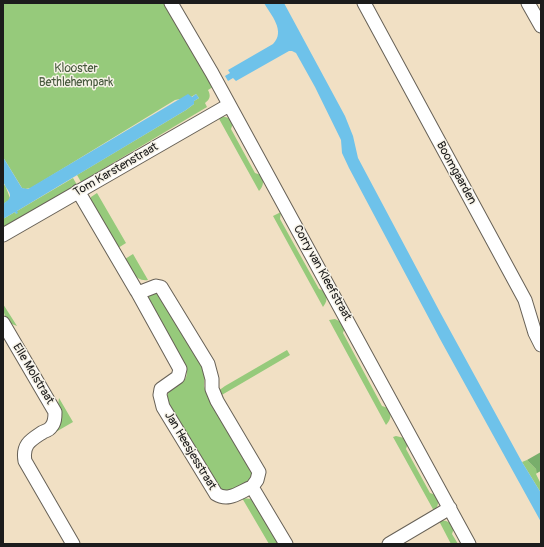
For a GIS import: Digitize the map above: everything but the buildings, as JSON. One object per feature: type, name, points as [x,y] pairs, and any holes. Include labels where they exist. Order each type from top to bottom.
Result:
[{"type":"street","name":"Corry van Kleefstraat","points":[[171,3],[212,73],[469,544]]},
{"type":"street","name":"Boomgaarden","points":[[364,3],[525,300],[536,314],[535,333],[541,345]]},
{"type":"street","points":[[528,3],[541,26]]},
{"type":"street","name":"Tom Karstenstraat","points":[[3,234],[229,105]]},
{"type":"street","name":"Jan Heesjesstraat","points":[[78,191],[138,293],[180,369],[178,377],[161,389],[160,396],[163,407],[216,494],[222,497],[230,497],[252,487]]},
{"type":"street","points":[[138,293],[156,286],[161,287],[208,364],[212,379],[212,389],[217,401],[259,472],[257,480],[252,487],[286,544]]},
{"type":"street","name":"Elle Molstraat","points":[[3,323],[55,412],[55,417],[51,427],[31,440],[26,445],[23,453],[25,461],[73,544]]},
{"type":"street","points":[[389,544],[450,508]]},
{"type":"green space","name":"Klooster Bethlehempark","points":[[3,3],[164,3],[213,87],[208,90],[210,97],[205,103],[207,107],[81,182],[77,175],[186,110],[199,98],[196,94],[191,97],[175,100],[31,188],[22,188],[3,157]]},
{"type":"green space","points":[[221,116],[229,118],[233,123],[231,129],[255,173],[261,175],[263,185],[259,191],[218,117]]},
{"type":"green space","points":[[73,178],[77,185],[3,228],[3,219],[15,212],[16,214],[17,211]]},
{"type":"green space","points":[[5,185],[10,198],[3,204],[3,186]]},
{"type":"green space","points":[[97,193],[126,243],[118,248],[91,201],[91,197]]},
{"type":"green space","points":[[281,212],[280,219],[319,289],[324,291],[326,295],[323,307],[273,216]]},
{"type":"green space","points":[[133,254],[148,280],[137,277],[129,267],[125,259]]},
{"type":"green space","points":[[155,293],[159,294],[205,370],[205,389],[251,466],[252,473],[249,480],[239,487],[222,491],[167,405],[167,397],[169,392],[182,383],[187,374],[186,367],[147,301],[150,295]]},
{"type":"green space","points":[[3,304],[17,326],[10,323],[6,318]]},
{"type":"green space","points":[[335,319],[343,323],[345,327],[343,333],[382,406],[388,408],[390,412],[389,421],[386,425],[329,320]]},
{"type":"green space","points":[[287,350],[290,355],[220,396],[218,391],[225,386]]},
{"type":"green space","points":[[59,398],[73,422],[54,433]]},
{"type":"green space","points":[[396,436],[404,438],[408,443],[406,449],[430,493],[436,495],[438,503],[434,511],[393,437]]},
{"type":"green space","points":[[541,452],[541,471],[537,473],[536,469],[527,460]]},
{"type":"green space","points":[[527,460],[538,472],[536,474],[541,484],[541,493],[522,462]]},
{"type":"green space","points":[[242,498],[252,499],[281,544],[269,544]]},
{"type":"green space","points":[[439,521],[446,521],[454,528],[452,534],[458,544],[451,544]]},
{"type":"water","points":[[264,3],[284,3],[345,116],[353,136],[358,158],[441,314],[522,462],[541,493],[541,522],[440,339],[349,168],[342,153],[341,140],[315,87],[296,53],[289,51],[236,81],[233,78],[228,81],[225,76],[230,73],[228,70],[273,44],[277,39],[278,28]]},
{"type":"water","points":[[188,94],[192,97],[196,94],[199,98],[186,110],[17,211],[18,213],[16,214],[15,212],[3,219],[3,204],[10,198],[10,195],[3,180],[3,157],[22,188],[28,189]]}]
